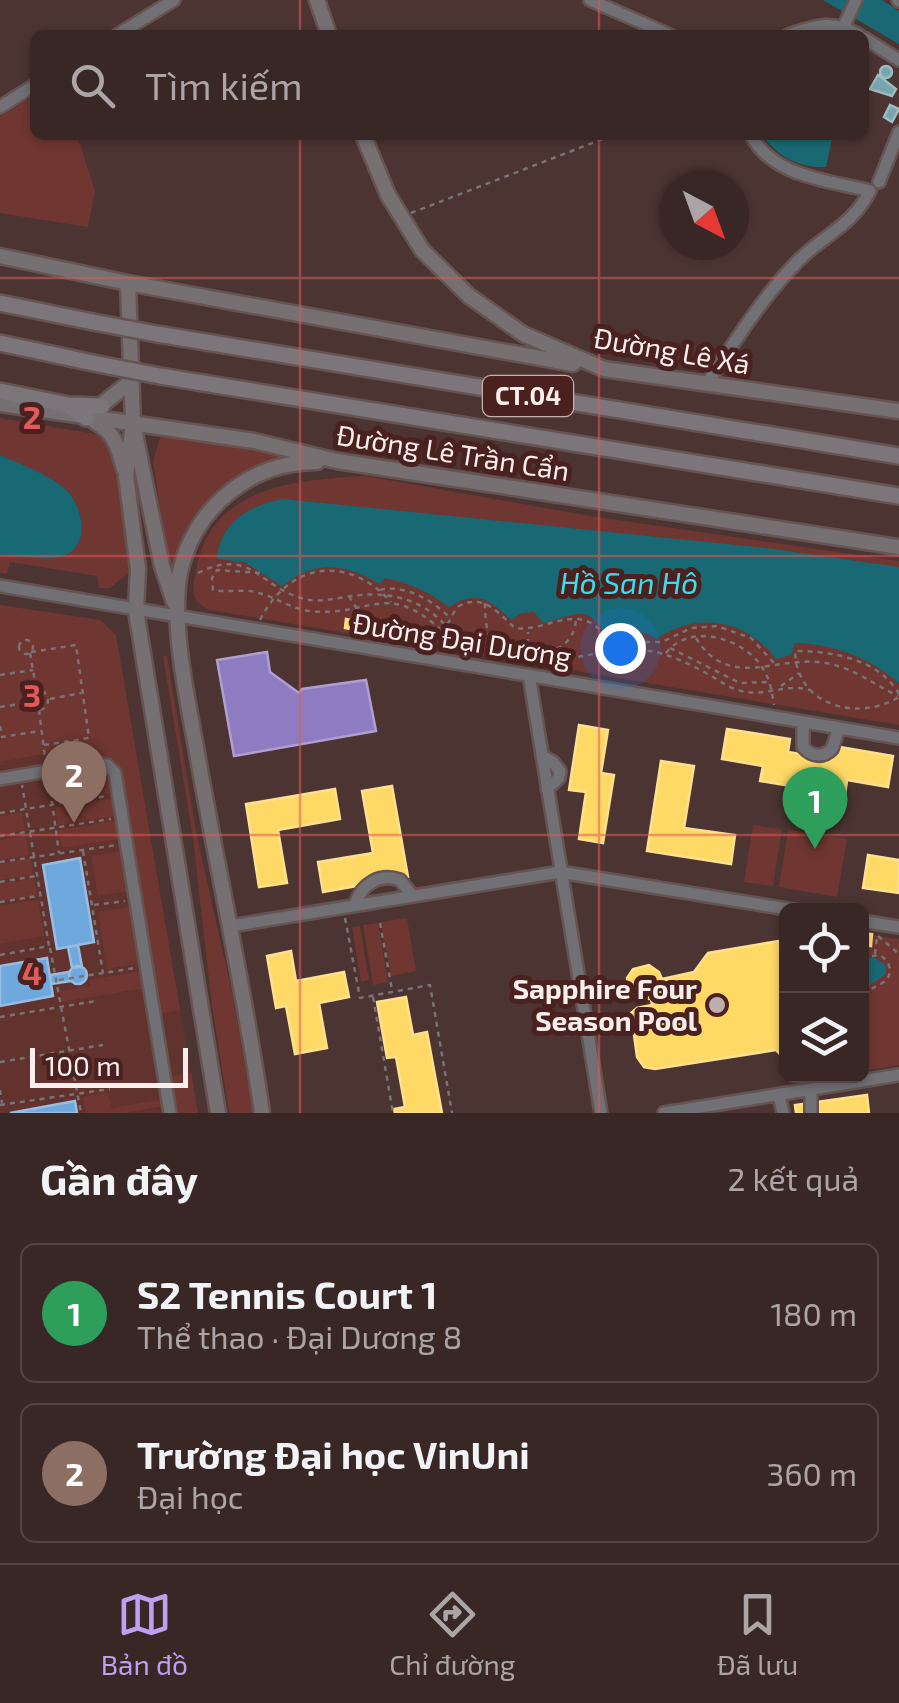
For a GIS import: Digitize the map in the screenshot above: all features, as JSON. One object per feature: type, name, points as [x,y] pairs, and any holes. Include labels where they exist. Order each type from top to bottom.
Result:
[{"type":"highway","name":"CT.04","points":[[0,303],[157,334],[899,456]]},
{"type":"highway","name":"CT.04","points":[[0,342],[160,376],[899,496]]},
{"type":"highway","points":[[0,391],[69,405],[102,406]]},
{"type":"highway","points":[[69,405],[86,418]]},
{"type":"main road","points":[[317,0],[327,30]]},
{"type":"main road","name":"Đường Lê Xá","points":[[365,140],[400,218],[444,274],[523,334],[604,369],[899,411]]},
{"type":"main road","points":[[0,256],[128,283],[604,369]]},
{"type":"main road","points":[[128,283],[133,424],[162,566],[180,619]]},
{"type":"main road","points":[[130,382],[86,418],[110,432],[126,476],[138,570],[136,611],[218,1113]]},
{"type":"main road","name":"Đường Lê Trần Cẩn","points":[[0,404],[254,441],[338,462],[899,547]]},
{"type":"main road","points":[[126,476],[133,424]]},
{"type":"main road","points":[[262,1113],[183,676],[178,590],[198,524],[220,498],[252,478],[299,462],[338,462]]},
{"type":"street","points":[[125,30],[174,0]]},
{"type":"street","points":[[590,0],[657,30]]},
{"type":"street","points":[[845,23],[856,0]]},
{"type":"street","points":[[802,30],[819,24],[845,23],[854,30]]},
{"type":"street","points":[[869,41],[899,60]]},
{"type":"street","points":[[0,107],[30,88]]},
{"type":"street","points":[[878,182],[899,132]]},
{"type":"street","points":[[706,385],[788,272],[810,250],[850,221],[870,191],[780,167],[766,157],[754,140]]},
{"type":"street","name":"Đường Đại Dương","points":[[0,586],[180,619],[528,664],[802,722],[899,738]]},
{"type":"street","points":[[528,664],[601,1113]]},
{"type":"street","points":[[802,722],[803,747],[811,754],[828,753],[840,728]]},
{"type":"street","points":[[0,780],[93,763],[106,764],[115,772],[170,1113]]},
{"type":"street","points":[[231,926],[560,872],[779,907]]},
{"type":"street","points":[[355,904],[361,890],[384,878],[400,880],[411,894]]},
{"type":"street","points":[[869,922],[899,928]]},
{"type":"street","points":[[664,1113],[899,1076]]},
{"type":"street","points":[[811,1090],[811,1113]]},
{"type":"street","points":[[779,1095],[783,1113]]},
{"type":"path","points":[[400,218],[600,140]]},
{"type":"path","points":[[198,573],[220,564],[247,566],[283,590],[314,600],[391,588],[416,594],[450,618]]},
{"type":"path","points":[[260,573],[217,570],[212,578],[213,590],[249,591],[296,609],[314,611],[392,603],[422,614],[444,629]]},
{"type":"path","points":[[260,620],[283,590],[305,575],[332,570],[357,574],[392,603]]},
{"type":"path","points":[[382,592],[421,606],[444,629]]},
{"type":"path","points":[[358,595],[361,604]]},
{"type":"path","points":[[349,596],[373,626],[390,634],[419,637],[444,629],[454,609],[465,602],[485,603],[515,628],[528,629],[576,618],[593,623],[598,628],[602,650]]},
{"type":"path","points":[[314,600],[314,611]]},
{"type":"path","points":[[485,603],[487,625],[496,648],[507,658],[528,664],[573,636],[576,618]]},
{"type":"path","points":[[373,626],[396,624],[416,631],[419,637]]},
{"type":"path","points":[[602,643],[662,642],[692,628],[717,626],[751,638],[775,664]]},
{"type":"path","points":[[528,629],[528,664]]},
{"type":"path","points":[[666,654],[670,648],[696,638],[714,637],[734,643],[762,668],[774,706]]},
{"type":"path","points":[[696,638],[709,655],[722,662],[748,669],[796,661],[833,664],[899,696]]},
{"type":"path","points":[[634,640],[634,649]]},
{"type":"path","points":[[37,690],[30,652],[76,645],[90,738],[44,746]]},
{"type":"path","points":[[670,648],[740,683],[769,681]]},
{"type":"path","points":[[550,652],[570,658],[602,650],[634,649],[666,654],[738,690],[810,690]]},
{"type":"path","points":[[795,651],[834,654],[874,670],[894,686],[899,696],[870,709],[843,709],[829,704],[810,690],[795,651]]},
{"type":"path","points":[[833,664],[834,654]]},
{"type":"path","points":[[717,671],[722,662]]},
{"type":"path","points":[[0,676],[33,670]]},
{"type":"path","points":[[868,678],[874,670]]},
{"type":"path","points":[[778,689],[800,672]]},
{"type":"path","points":[[28,703],[30,693],[37,690],[48,699]]},
{"type":"path","points":[[48,699],[83,693]]},
{"type":"path","points":[[38,710],[44,708],[48,699]]},
{"type":"path","points":[[0,707],[28,703],[38,710],[59,853]]},
{"type":"path","points":[[0,726],[2,737],[42,730]]},
{"type":"path","points":[[20,776],[81,1113]]},
{"type":"path","points":[[0,814],[119,794]]},
{"type":"path","points":[[0,836],[122,817]]},
{"type":"path","points":[[0,862],[127,844]]},
{"type":"path","points":[[83,850],[103,973]]},
{"type":"path","points":[[0,882],[36,876]]},
{"type":"path","points":[[0,902],[40,896]]},
{"type":"path","points":[[92,906],[136,899]]},
{"type":"path","points":[[345,917],[360,998],[430,985],[452,1113]]},
{"type":"path","points":[[380,923],[392,992]]},
{"type":"path","points":[[875,954],[876,934],[899,954]]},
{"type":"path","points":[[0,955],[50,946]]},
{"type":"path","points":[[864,993],[889,978],[888,961],[875,954],[869,956]]},
{"type":"path","points":[[56,980],[147,966]]},
{"type":"path","points":[[372,995],[393,1113]]},
{"type":"path","points":[[0,1017],[96,1001]]},
{"type":"path","points":[[0,1062],[103,1044]]},
{"type":"path","points":[[0,1090],[1,1105],[110,1089]]},
{"type":"shaded area","points":[[30,98],[30,140],[79,140],[95,191],[88,227],[0,213],[0,117]]},
{"type":"shaded area","points":[[0,418],[95,434],[119,457],[131,571],[110,588],[99,588],[97,576],[10,562],[7,574],[0,573],[0,555],[67,555],[79,541],[81,522],[75,503],[64,488],[0,455]]},
{"type":"shaded area","points":[[172,432],[287,455],[288,459],[248,473],[214,495],[189,527],[174,567],[169,569],[153,461],[160,438]]},
{"type":"shaded area","points":[[366,476],[590,516],[899,561],[899,725],[209,610],[198,602],[194,583],[205,542],[219,520],[238,504],[285,485]]},
{"type":"shaded area","points":[[0,605],[100,620],[116,635],[198,1113],[0,1113]]},
{"type":"shaded area","points":[[0,605],[100,620],[116,635],[180,1010],[161,1014],[116,765],[99,756],[94,745],[0,762]]},
{"type":"shaded area","points":[[163,656],[167,656],[197,837],[233,997],[253,1113],[229,1113],[193,838]]},
{"type":"shaded area","points":[[110,776],[112,793],[54,802],[52,785]]},
{"type":"shaded area","points":[[113,798],[116,816],[58,825],[55,807]]},
{"type":"shaded area","points":[[22,812],[25,830],[0,835],[0,816]]},
{"type":"shaded area","points":[[118,820],[120,839],[62,848],[59,830]]},
{"type":"shaded area","points":[[753,825],[782,829],[773,886],[744,882]]},
{"type":"shaded area","points":[[788,830],[847,839],[837,897],[779,887]]},
{"type":"shaded area","points":[[26,836],[29,855],[0,860],[0,840]]},
{"type":"shaded area","points":[[122,851],[129,891],[98,896],[91,856]]},
{"type":"shaded area","points":[[31,858],[33,874],[0,880],[0,863]]},
{"type":"shaded area","points":[[34,878],[37,895],[0,901],[0,884]]},
{"type":"shaded area","points":[[38,900],[44,936],[0,944],[0,906]]},
{"type":"shaded area","points":[[132,906],[141,963],[107,969],[98,912]]},
{"type":"shaded area","points":[[407,918],[416,971],[391,976],[381,922]]},
{"type":"shaded area","points":[[378,923],[388,982],[373,985],[363,925]]},
{"type":"shaded area","points":[[360,926],[369,980],[361,982],[352,927]]},
{"type":"shaded area","points":[[869,935],[899,939],[899,1065],[869,1070]]},
{"type":"shaded area","points":[[142,971],[145,988],[62,1002],[60,991],[90,986],[89,980]]},
{"type":"shaded area","points":[[191,1073],[198,1113],[176,1113],[170,1077]]},
{"type":"shaded area","points":[[108,1093],[112,1108],[163,1099],[164,1106],[124,1113],[86,1113],[83,1097]]},
{"type":"water","points":[[823,0],[882,0],[899,11],[899,44]]},
{"type":"water","points":[[767,140],[832,140],[826,167],[790,160]]},
{"type":"water","points":[[0,455],[47,476],[70,494],[79,512],[81,532],[67,555],[0,555]]},
{"type":"water","name":"Hồ San Hô","points":[[283,499],[766,548],[899,567],[899,683],[876,666],[824,646],[795,643],[791,655],[776,659],[750,635],[720,624],[688,625],[656,639],[639,632],[607,638],[586,615],[543,623],[534,612],[521,613],[511,620],[483,599],[467,599],[449,607],[403,583],[385,578],[380,584],[330,567],[307,572],[282,586],[244,562],[217,559],[230,525],[248,511]]},
{"type":"water","points":[[873,957],[886,965],[886,974],[869,985],[869,959]]},
{"type":"building: Nhà ở","points":[[346,619],[362,622],[361,631],[345,628]]},
{"type":"building: Nhà ở","points":[[579,725],[608,730],[601,773],[614,775],[603,843],[579,839],[586,792],[569,790]]},
{"type":"building: Nhà ở","points":[[727,729],[790,739],[788,752],[826,758],[828,745],[893,756],[888,787],[847,780],[845,795],[760,781],[763,766],[722,759]]},
{"type":"building: Nhà ở","points":[[661,761],[694,766],[684,828],[735,835],[731,864],[647,851]]},
{"type":"building: Nhà ở","points":[[392,786],[408,877],[323,892],[318,862],[373,853],[362,791]]},
{"type":"building: Nhà ở","points":[[335,789],[340,819],[278,830],[287,883],[259,887],[246,804]]},
{"type":"building: Nhà ở","points":[[868,855],[899,860],[899,893],[863,888]]},
{"type":"building: Nhà ở","points":[[779,941],[779,1053],[776,1050],[655,1069],[644,1067],[637,1057],[631,1013],[652,1005],[651,999],[636,998],[628,990],[627,978],[633,969],[649,965],[662,979],[694,972],[708,953]]},
{"type":"building: Nhà ở","points":[[291,951],[296,981],[344,972],[349,997],[319,1003],[327,1048],[295,1054],[286,1006],[276,1008],[267,956]]},
{"type":"building: Nhà ở","points":[[406,997],[413,1035],[427,1032],[442,1113],[395,1113],[394,1109],[405,1107],[396,1057],[387,1058],[377,1002]]},
{"type":"building: Nhà ở","points":[[867,1095],[869,1113],[796,1113],[795,1105]]},
{"type":"building: Văn phòng","points":[[267,652],[270,672],[299,693],[302,689],[366,680],[376,731],[234,756],[217,660]]},
{"type":"building: Trường học","points":[[80,858],[94,942],[57,949],[43,865]]},
{"type":"building: Trường học","points":[[78,945],[82,967],[72,968],[68,947]]},
{"type":"building: Trường học","points":[[47,958],[53,996],[0,1006],[0,966]]},
{"type":"building: Trường học","points":[[78,966],[87,975],[78,984],[69,975]]},
{"type":"building: Trường học","points":[[69,972],[71,981],[51,984],[50,975]]},
{"type":"building: Trường học","points":[[75,1101],[77,1113],[10,1113]]},
{"type":"building: Công cộng","points":[[881,67],[891,67],[891,77],[881,77]]},
{"type":"building: Công cộng","points":[[878,75],[896,89],[892,96],[870,89]]},
{"type":"building: Công cộng","points":[[890,105],[899,109],[892,122],[884,117]]},
{"type":"place","name":"Trường Đại học VinUni","points":[[74,823]]},
{"type":"place","name":"S2 Tennis Court 1","points":[[815,849]]},
{"type":"place","name":"Sapphire Four Season Pool","points":[[717,1005]]}]
